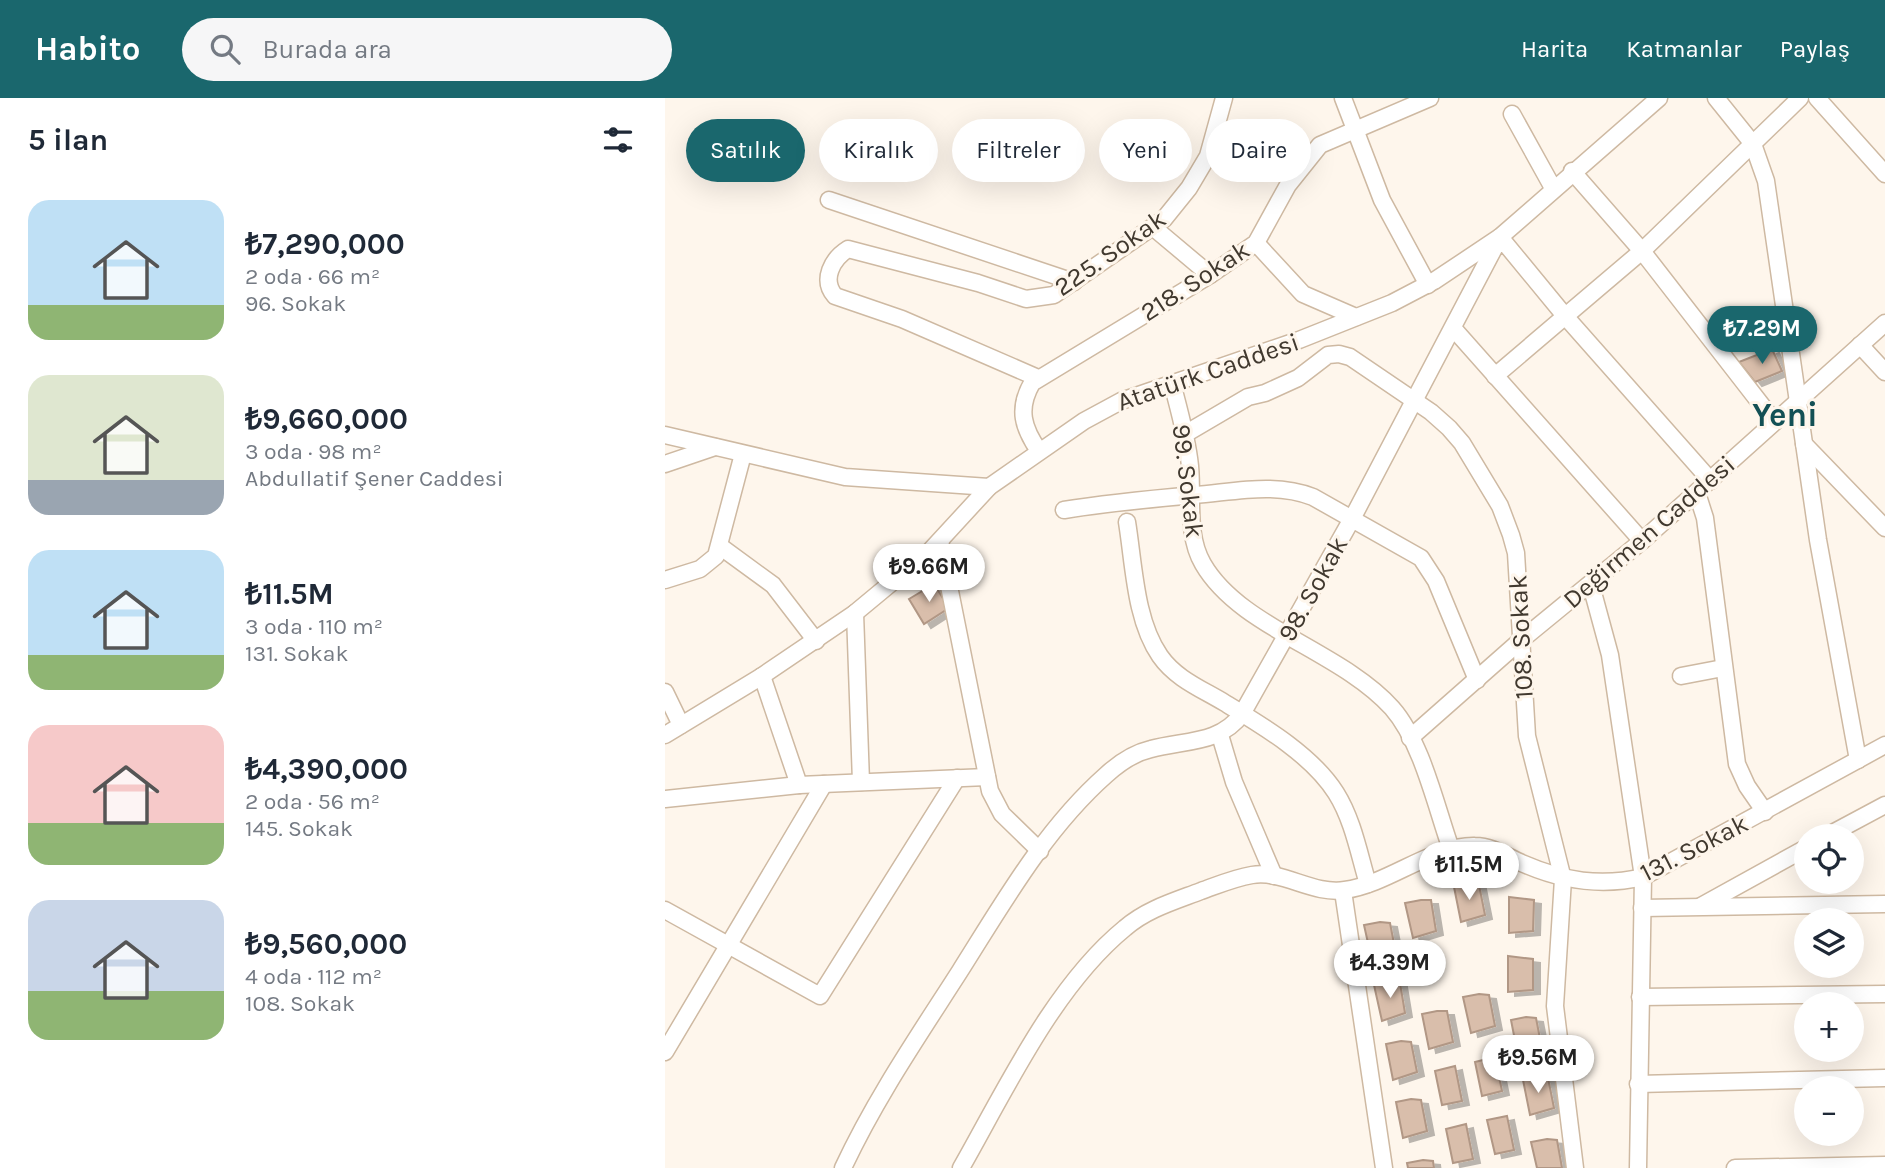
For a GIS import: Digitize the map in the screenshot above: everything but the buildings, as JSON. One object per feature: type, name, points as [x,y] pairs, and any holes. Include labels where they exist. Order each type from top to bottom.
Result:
[{"type":"street","name":"225. Sokak","points":[[1038,378],[902,319],[835,296],[830,288],[831,267],[840,254],[848,249],[978,283],[1026,299],[1054,295],[1154,228],[1174,207],[1201,169],[1214,139],[1224,98]]},
{"type":"street","points":[[1343,98],[1353,130],[1391,219],[1428,285]]},
{"type":"street","name":"218. Sokak","points":[[1038,378],[1210,275],[1257,243],[1287,185],[1315,149],[1430,98]]},
{"type":"street","name":"Atatürk Caddesi","points":[[665,735],[762,676],[855,613],[906,573],[940,541],[989,487],[1106,408],[1299,340],[1428,285],[1500,237],[1572,171],[1659,98]]},
{"type":"street","points":[[1716,98],[1753,144],[1766,181],[1828,597],[1859,760]]},
{"type":"street","points":[[1495,376],[1641,251],[1800,98]]},
{"type":"street","points":[[1818,98],[1885,174]]},
{"type":"street","points":[[1512,114],[1553,188]]},
{"type":"street","points":[[1572,171],[1641,251],[1774,421]]},
{"type":"street","points":[[829,200],[1074,282]]},
{"type":"street","points":[[1154,228],[1210,275]]},
{"type":"street","points":[[1500,237],[1565,316],[1711,481]]},
{"type":"street","name":"98. Sokak","points":[[1220,735],[1242,713],[1289,634],[1415,402],[1500,237]]},
{"type":"street","points":[[1257,243],[1303,293],[1356,317]]},
{"type":"street","name":"Değirmen Caddesi","points":[[1410,738],[1520,641],[1591,585],[1711,481],[1797,399],[1885,323]]},
{"type":"street","points":[[1453,328],[1642,541]]},
{"type":"street","points":[[1860,345],[1885,372]]},
{"type":"street","name":"108. Sokak","points":[[1185,434],[1248,397],[1298,379],[1328,355],[1339,354],[1350,357],[1431,412],[1462,443],[1500,506],[1516,553],[1527,736],[1563,879],[1555,1006],[1575,1168]]},
{"type":"street","points":[[1038,378],[1029,389],[1023,417],[1026,432],[1039,452]]},
{"type":"street","name":"99. Sokak","points":[[1172,383],[1185,434],[1192,495],[1193,534],[1202,563],[1236,603],[1289,634],[1377,694],[1399,717],[1410,738],[1451,849]]},
{"type":"street","points":[[665,435],[845,477],[989,487]]},
{"type":"street","points":[[1804,444],[1885,528]]},
{"type":"street","points":[[665,464],[715,447]]},
{"type":"street","points":[[665,580],[708,564],[721,547],[743,454]]},
{"type":"street","points":[[1064,510],[1127,500],[1289,489],[1313,496],[1407,548],[1430,569],[1477,680]]},
{"type":"street","points":[[1696,493],[1705,518],[1737,764],[1747,786],[1765,812]]},
{"type":"street","points":[[1127,522],[1142,610],[1160,656],[1186,681],[1242,713],[1296,752],[1329,783],[1350,824],[1368,884]]},
{"type":"street","points":[[940,541],[987,776],[1002,814],[1040,851]]},
{"type":"street","points":[[721,547],[773,585],[816,641]]},
{"type":"street","points":[[1591,585],[1610,655],[1643,877],[1638,1168]]},
{"type":"street","points":[[855,613],[862,782]]},
{"type":"street","points":[[1681,676],[1723,668]]},
{"type":"street","points":[[762,676],[799,785]]},
{"type":"street","points":[[665,692],[681,725]]},
{"type":"street","points":[[843,1168],[911,1048],[1006,897],[1040,851],[1105,776],[1132,756],[1151,749],[1220,735],[1234,782],[1274,876]]},
{"type":"street","name":"131. Sokak","points":[[961,1168],[1030,1049],[1074,982],[1125,928],[1171,902],[1237,878],[1264,874],[1311,888],[1343,891],[1368,884],[1451,849],[1482,846],[1563,879],[1612,882],[1643,877],[1885,745]]},
{"type":"street","points":[[665,799],[799,785],[987,776]]},
{"type":"street","points":[[665,910],[820,996],[957,778]]},
{"type":"street","points":[[665,1052],[824,784]]},
{"type":"street","points":[[1850,824],[1885,805]]},
{"type":"street","points":[[1698,907],[1794,855]]},
{"type":"street","points":[[1343,891],[1384,1168]]},
{"type":"street","points":[[1642,908],[1885,904]]},
{"type":"street","points":[[1640,997],[1885,994]]},
{"type":"street","points":[[1638,1084],[1885,1078]]},
{"type":"street","points":[[1735,1168],[1885,1165]]},
{"type":"district","name":"Yeni","points":[[1785,415]]}]
